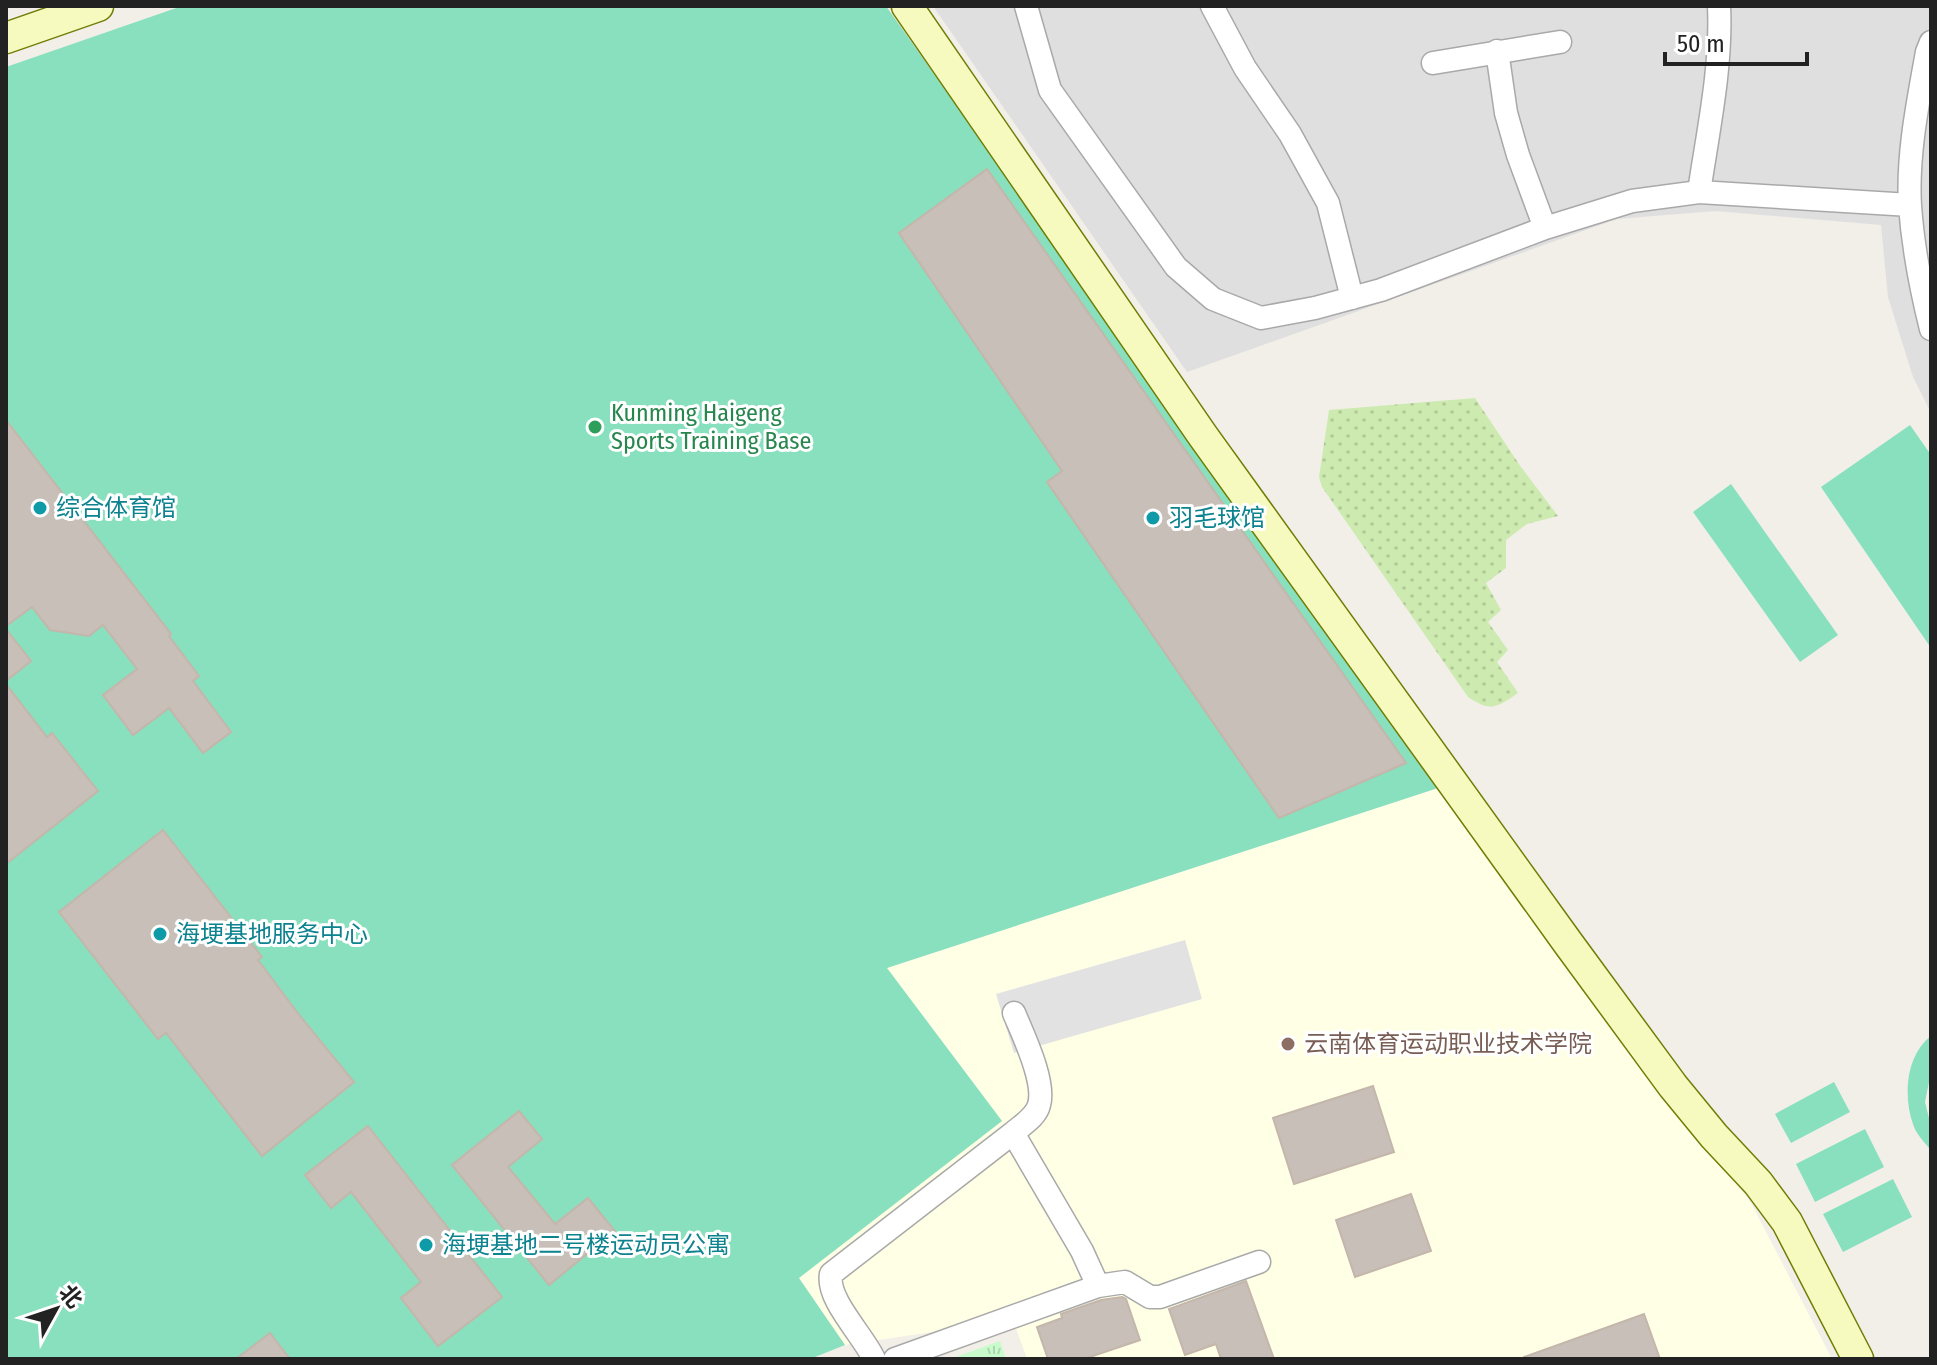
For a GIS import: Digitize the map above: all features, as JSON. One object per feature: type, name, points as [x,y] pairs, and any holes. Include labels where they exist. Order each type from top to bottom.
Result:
[{"type":"street","points":[[6,21],[48,6]]},
{"type":"street","points":[[6,38],[98,6]]},
{"type":"street","points":[[907,6],[1203,436],[1541,905],[1673,1086],[1758,1183],[1787,1222],[1858,1359]]},
{"type":"street","points":[[1026,6],[1050,90],[1176,267],[1213,299],[1261,318],[1381,290],[1545,228],[1632,201],[1699,192],[1910,205]]},
{"type":"street","points":[[1212,6],[1245,68],[1290,134],[1328,203],[1352,298]]},
{"type":"street","points":[[1699,192],[1711,109],[1720,25],[1719,6]]},
{"type":"street","points":[[1433,63],[1560,42]]},
{"type":"street","points":[[1931,42],[1914,127],[1910,205],[1931,329]]},
{"type":"street","points":[[1497,51],[1506,113],[1545,228]]},
{"type":"street","points":[[874,1359],[866,1342],[835,1299],[829,1285],[831,1274],[1035,1114],[1040,1103],[1039,1083],[1014,1013]]},
{"type":"street","points":[[1013,1133],[1092,1269],[1098,1286]]},
{"type":"street","points":[[895,1359],[1098,1286],[1125,1282],[1150,1297],[1160,1297],[1259,1262]]},
{"type":"shaded area","points":[[933,6],[1931,6],[1931,413],[1913,377],[1888,297],[1881,225],[1715,211],[1617,219],[1187,372]]},
{"type":"shaded area","name":"云南体育运动职业技术学院","points":[[1438,788],[1751,1203],[1832,1359],[1027,1359],[1013,1320],[845,1345],[798,1278],[1002,1121],[886,968]]},
{"type":"shaded area","points":[[1185,940],[1202,999],[1014,1053],[996,994]]},
{"type":"green space","name":"Kunming Haigeng Sports Training Base","points":[[182,6],[886,6],[1438,788],[887,968],[1002,1121],[799,1278],[845,1345],[810,1359],[6,1359],[6,67]]},
{"type":"green space","points":[[1475,398],[1558,516],[1527,524],[1506,540],[1506,568],[1486,583],[1501,610],[1488,622],[1508,650],[1497,662],[1518,693],[1493,706],[1482,705],[1468,697],[1322,487],[1319,477],[1329,410]]},
{"type":"green space","points":[[1910,425],[1931,455],[1931,648],[1821,487]]},
{"type":"green space","points":[[1731,484],[1838,635],[1800,662],[1693,512]]},
{"type":"green space","points":[[1931,1036],[1931,1072],[1925,1102],[1931,1126],[1931,1150],[1914,1128],[1908,1089],[1916,1054]]},
{"type":"green space","points":[[1834,1082],[1850,1112],[1791,1143],[1775,1114]]},
{"type":"green space","points":[[1865,1129],[1884,1167],[1815,1202],[1796,1164]]},
{"type":"green space","points":[[1893,1179],[1912,1217],[1843,1252],[1823,1214]]},
{"type":"green space","points":[[1000,1341],[1006,1359],[950,1359]]},
{"type":"building","name":"羽毛球馆","points":[[987,169],[1406,763],[1279,818],[1047,482],[1062,471],[899,233]]},
{"type":"building","name":"综合体育馆","points":[[6,420],[171,634],[169,636],[199,676],[193,681],[231,732],[203,753],[169,708],[133,735],[103,695],[137,669],[103,625],[89,636],[50,630],[32,607],[6,626]]},
{"type":"building","points":[[6,629],[31,661],[6,681]]},
{"type":"building","points":[[6,684],[47,737],[52,733],[98,791],[6,864]]},
{"type":"building","points":[[163,830],[262,957],[258,960],[300,1016],[354,1082],[262,1156],[166,1033],[158,1039],[59,912]]},
{"type":"building","points":[[1373,1086],[1394,1152],[1294,1184],[1273,1118]]},
{"type":"building","points":[[519,1111],[542,1139],[508,1167],[555,1224],[588,1198],[615,1231],[549,1285],[452,1165]]},
{"type":"building","name":"海埂基地二号楼运动员公寓","points":[[368,1126],[502,1297],[438,1346],[401,1298],[421,1282],[351,1192],[331,1208],[305,1175]]},
{"type":"building","points":[[1411,1194],[1431,1251],[1355,1277],[1336,1220]]},
{"type":"building","points":[[1246,1281],[1274,1359],[1221,1359],[1216,1344],[1185,1355],[1169,1309]]},
{"type":"building","points":[[1126,1299],[1140,1340],[1084,1359],[1048,1359],[1037,1327],[1062,1318],[1061,1314],[1101,1300]]},
{"type":"building","points":[[1644,1314],[1660,1359],[1524,1359],[1524,1357]]},
{"type":"building","points":[[270,1333],[290,1359],[236,1359]]},
{"type":"place","name":"Kunming Haigeng Sports Training Base","points":[[595,427]]},
{"type":"place","name":"综合体育馆","points":[[40,508]]},
{"type":"place","name":"羽毛球馆","points":[[1153,518]]},
{"type":"place","name":"海埂基地服务中心","points":[[160,934]]},
{"type":"place","name":"云南体育运动职业技术学院","points":[[1288,1044]]},
{"type":"place","name":"海埂基地二号楼运动员公寓","points":[[426,1245]]}]
